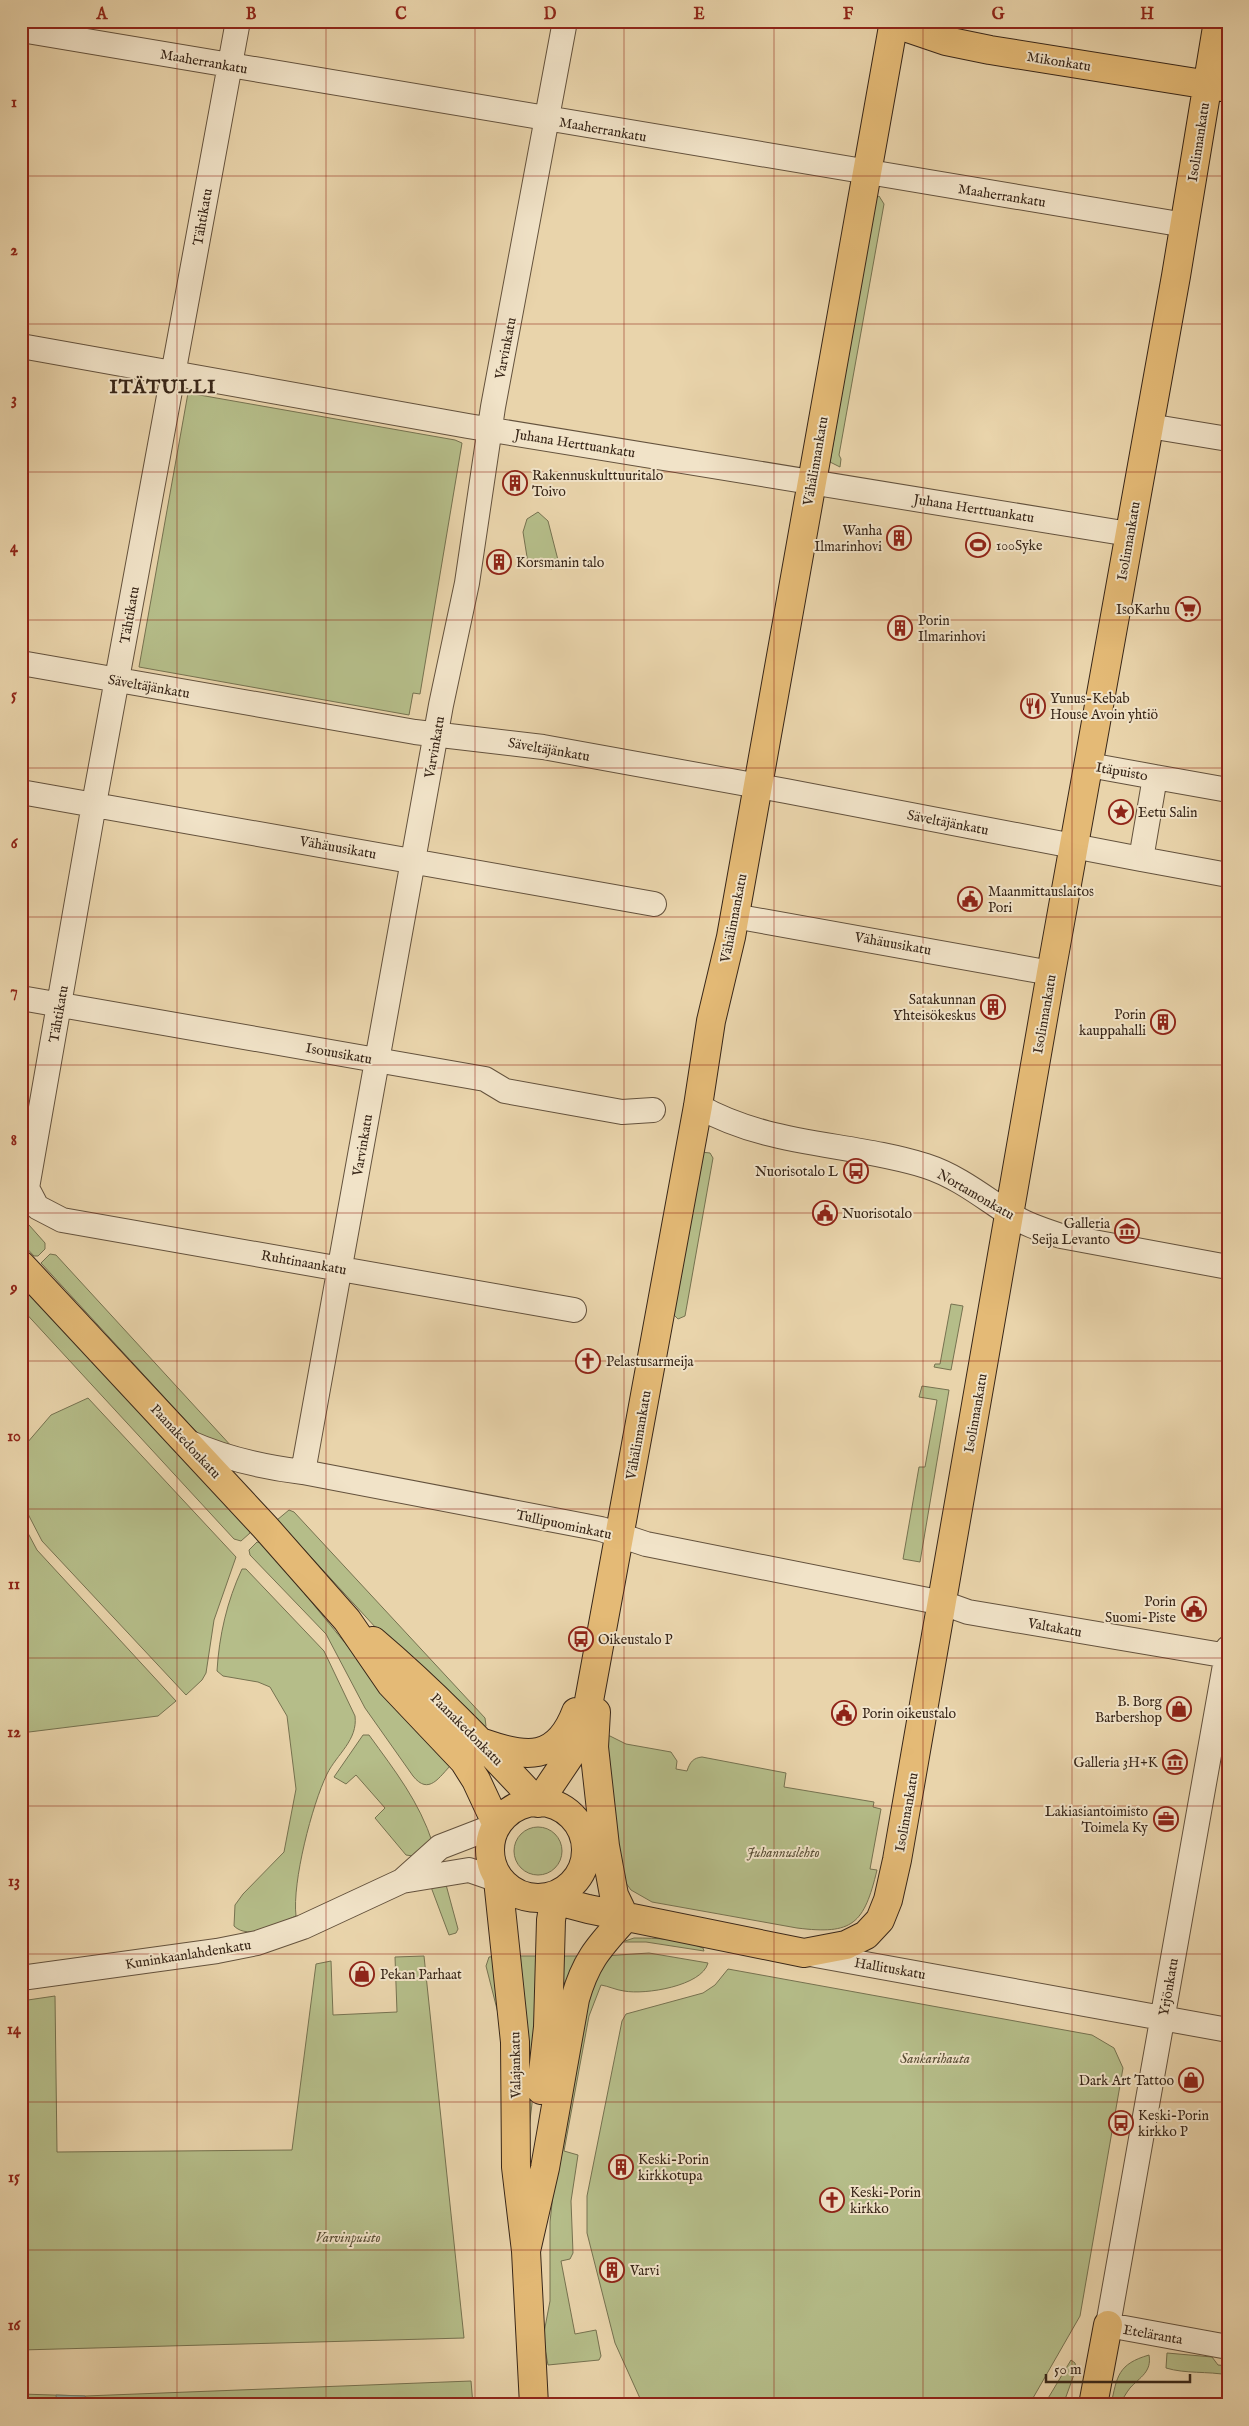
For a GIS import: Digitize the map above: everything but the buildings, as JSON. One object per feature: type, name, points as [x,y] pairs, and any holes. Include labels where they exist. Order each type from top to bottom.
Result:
[{"type":"main road","name":"Isolinnankatu","points":[[804,1953],[846,1945],[866,1935],[880,1920],[888,1900],[897,1860],[1129,534],[1185,225],[1217,87],[1218,21]]},
{"type":"main road","name":"Mikonkatu","points":[[894,22],[946,42],[1217,87]]},
{"type":"main road","name":"Vähälinnankatu","points":[[538,1803],[573,1751],[584,1728],[621,1536],[712,1021],[758,787],[894,22]]},
{"type":"main road","name":"Paanakedonkatu","points":[[21,1265],[187,1442],[347,1620],[391,1684],[464,1761],[476,1780],[497,1825]]},
{"type":"main road","name":"Paanakedonkatu","points":[[347,1620],[404,1668],[482,1742],[538,1803]]},
{"type":"main road","points":[[482,1742],[506,1751],[527,1755],[538,1753],[560,1739],[576,1714],[585,1669],[600,1646]]},
{"type":"main road","points":[[526,2251],[545,2168],[575,1999],[582,1974],[594,1952],[625,1918],[614,1895],[609,1869],[594,1747],[597,1709],[604,1672],[600,1646]]},
{"type":"main road","points":[[538,1803],[552,1805],[564,1810],[574,1819],[584,1839],[584,1865],[578,1877],[570,1886],[555,1896],[538,1898],[514,1892],[498,1880],[490,1855],[491,1840],[497,1825],[515,1808],[538,1803]]},
{"type":"main road","name":"Valajankatu","points":[[498,1880],[513,2009],[516,2167],[526,2251],[534,2405]]},
{"type":"main road","name":"Hallituskatu","points":[[555,1896],[569,1904],[625,1918],[804,1953]]},
{"type":"main road","name":"Valajankatu","points":[[526,2251],[538,2110],[548,2027],[551,1920],[555,1896]]},
{"type":"main road","points":[[1093,2405],[1108,2326]]},
{"type":"street","name":"Tähtikatu","points":[[37,1207],[27,1188],[116,680],[238,21]]},
{"type":"street","name":"Varvinkatu","points":[[303,1472],[436,734],[455,632],[467,583],[490,429],[565,21]]},
{"type":"street","name":"Maaherrankatu","points":[[21,30],[547,120],[1185,225]]},
{"type":"street","name":"Juhana Herttuankatu","points":[[21,346],[490,429],[1129,534]]},
{"type":"street","points":[[1149,426],[1228,439]]},
{"type":"street","name":"Säveltäjänkatu","points":[[21,663],[436,734],[543,747],[1075,846]]},
{"type":"street","name":"Itäpuisto","points":[[1089,765],[1228,790]]},
{"type":"street","name":"Itäpuisto","points":[[1141,859],[1155,777]]},
{"type":"street","name":"Vähäuusikatu","points":[[21,792],[654,904]]},
{"type":"street","points":[[1075,846],[1228,874]]},
{"type":"street","name":"Vähäuusikatu","points":[[734,916],[1051,973]]},
{"type":"street","name":"Isouusikatu","points":[[21,998],[485,1079],[505,1091],[622,1112],[653,1110]]},
{"type":"street","name":"Nortamonkatu","points":[[698,1106],[739,1125],[777,1137],[927,1166],[988,1197],[1010,1214],[1037,1228],[1061,1236],[1228,1267]]},
{"type":"street","name":"Ruhtinaankatu","points":[[37,1207],[62,1220],[574,1310]]},
{"type":"street","name":"Tullipuominkatu","points":[[187,1442],[217,1455],[259,1466],[303,1472],[601,1530],[646,1544],[943,1602]]},
{"type":"street","name":"Valtakatu","points":[[943,1602],[968,1612],[1227,1653]]},
{"type":"street","name":"Yrjönkatu","points":[[1108,2326],[1227,1653]]},
{"type":"street","name":"Kuninkaanlahdenkatu","points":[[21,1978],[217,1951],[257,1943],[304,1927],[402,1880],[440,1847],[497,1825]]},
{"type":"street","name":"Kuninkaanlahdenkatu","points":[[402,1880],[469,1870],[498,1880]]},
{"type":"street","name":"Hallituskatu","points":[[804,1953],[1228,2030]]},
{"type":"street","name":"Eteläranta","points":[[1108,2326],[1228,2347]]},
{"type":"green space","points":[[879,196],[884,204],[839,455],[841,459],[840,467],[830,462],[875,199]]},
{"type":"green space","points":[[188,393],[455,440],[462,443],[420,694],[413,693],[409,715],[139,667]]},
{"type":"green space","points":[[538,512],[548,521],[558,560],[552,569],[528,563],[523,532],[527,519]]},
{"type":"green space","points":[[701,1152],[710,1153],[713,1158],[685,1316],[678,1319],[672,1313]]},
{"type":"green space","points":[[21,1216],[45,1243],[45,1249],[38,1256],[34,1256],[21,1242]]},
{"type":"green space","points":[[50,1254],[56,1255],[233,1448],[200,1436],[41,1263]]},
{"type":"green space","points":[[21,1285],[250,1530],[250,1533],[241,1541],[234,1539],[21,1308]]},
{"type":"green space","points":[[951,1304],[963,1306],[951,1370],[934,1367],[935,1364],[940,1364]]},
{"type":"green space","points":[[922,1386],[949,1390],[920,1562],[903,1559],[919,1467],[925,1467],[937,1400],[919,1397]]},
{"type":"green space","points":[[88,1398],[236,1557],[214,1620],[206,1673],[202,1680],[186,1695],[42,1541],[28,1514],[24,1498],[21,1450],[51,1415]]},
{"type":"green space","points":[[289,1510],[294,1512],[485,1718],[486,1726],[482,1732],[432,1689],[277,1520]]},
{"type":"green space","points":[[21,1520],[37,1550],[176,1701],[158,1716],[21,1733]]},
{"type":"green space","points":[[257,1542],[263,1543],[396,1705],[452,1764],[438,1779],[429,1784],[424,1784],[413,1776],[365,1708],[326,1634],[250,1555],[249,1550]]},
{"type":"green space","points":[[242,1569],[246,1569],[324,1651],[355,1716],[355,1725],[350,1740],[327,1774],[315,1804],[300,1864],[296,1916],[264,1929],[248,1932],[234,1926],[235,1905],[243,1894],[284,1852],[296,1789],[287,1716],[270,1687],[258,1682],[223,1676],[217,1671],[225,1619]]},
{"type":"green space","points":[[363,1735],[369,1735],[397,1774],[421,1814],[427,1828],[433,1844],[413,1856],[406,1855],[375,1818],[385,1808],[356,1775],[346,1784],[334,1777]]},
{"type":"green space","name":"Juhannuslehto","points":[[603,1735],[610,1736],[626,1744],[671,1752],[677,1761],[676,1769],[687,1771],[692,1761],[702,1757],[786,1773],[784,1787],[874,1802],[873,1807],[881,1809],[870,1869],[877,1870],[867,1903],[861,1914],[853,1922],[843,1927],[816,1930],[652,1902],[631,1890],[620,1875]]},
{"type":"green space","points":[[533,1827],[543,1827],[555,1834],[562,1846],[562,1856],[555,1868],[543,1875],[533,1875],[525,1871],[518,1864],[514,1856],[514,1846],[518,1838],[525,1831]]},
{"type":"green space","points":[[445,1881],[458,1929],[456,1933],[449,1935],[431,1887]]},
{"type":"green space","points":[[634,1938],[678,1941],[703,1948],[704,1951],[646,1942],[622,1942]]},
{"type":"green space","points":[[649,1953],[708,1963],[704,1971],[695,1978],[658,1990],[633,1992],[601,1985],[589,2016],[564,2151],[578,2155],[571,2201],[573,2253],[570,2259],[561,2261],[575,2334],[596,2330],[601,2356],[599,2360],[548,2365],[543,2338],[550,2301],[550,2222],[558,2148],[587,1994],[603,1956]]},
{"type":"green space","name":"Varvinpuisto","points":[[424,1956],[464,2338],[21,2350],[21,2001],[55,1996],[57,2152],[292,2150],[316,1964],[331,1961],[333,2015],[397,2012],[395,1957]]},
{"type":"green space","points":[[498,1956],[503,2052],[499,2017],[486,1966],[489,1957]]},
{"type":"green space","points":[[519,1956],[544,1956],[545,1997],[526,2153]]},
{"type":"green space","points":[[560,1956],[580,1956],[557,2024]]},
{"type":"green space","name":"Sankarihauta","points":[[728,1969],[1092,2035],[1114,2048],[1123,2068],[1080,2316],[1029,2405],[643,2405],[615,2343],[587,2233],[587,2196],[622,2021],[626,2014],[703,1993],[715,1985]]},
{"type":"green space","points":[[1167,2353],[1212,2357],[1218,2365],[1228,2366],[1228,2375],[1166,2368]]},
{"type":"green space","points":[[1149,2355],[1149,2366],[1144,2374],[1130,2388],[1119,2405],[1111,2405],[1117,2379],[1121,2372],[1131,2363]]},
{"type":"green space","points":[[1071,2360],[1075,2363],[1076,2369],[1063,2405],[1044,2405]]},
{"type":"green space","points":[[471,2381],[473,2405],[21,2405],[21,2394],[85,2396]]},
{"type":"shaded area","points":[[56,2395],[85,2396],[89,2405],[57,2405]]},
{"type":"place","name":"Rakennuskulttuuritalo Toivo","points":[[515,483]]},
{"type":"place","name":"Wanha Ilmarinhovi","points":[[899,538]]},
{"type":"place","name":"100Syke","points":[[978,545]]},
{"type":"place","name":"Korsmanin talo","points":[[499,562]]},
{"type":"place","name":"IsoKarhu","points":[[1188,609]]},
{"type":"place","name":"Porin Ilmarinhovi","points":[[900,628]]},
{"type":"place","name":"Yunus-Kebab House Avoin yhtiö","points":[[1033,706]]},
{"type":"place","name":"Eetu Salin","points":[[1121,812]]},
{"type":"place","name":"Maanmittauslaitos Pori","points":[[970,899]]},
{"type":"place","name":"Satakunnan Yhteisökeskus","points":[[993,1007]]},
{"type":"place","name":"Porin kauppahalli","points":[[1163,1022]]},
{"type":"place","name":"Nuorisotalo L","points":[[856,1171]]},
{"type":"place","name":"Nuorisotalo","points":[[825,1213]]},
{"type":"place","name":"Galleria Seija Levanto","points":[[1127,1231]]},
{"type":"place","name":"Pelastusarmeija","points":[[588,1361]]},
{"type":"place","name":"Porin Suomi-Piste","points":[[1194,1609]]},
{"type":"place","name":"Oikeustalo P","points":[[581,1639]]},
{"type":"place","name":"B. Borg Barbershop","points":[[1179,1709]]},
{"type":"place","name":"Porin oikeustalo","points":[[844,1713]]},
{"type":"place","name":"Galleria 3H+K","points":[[1175,1762]]},
{"type":"place","name":"Lakiasiantoimisto Toimela Ky","points":[[1166,1819]]},
{"type":"place","name":"Pekan Parhaat","points":[[362,1974]]},
{"type":"place","name":"Dark Art Tattoo","points":[[1191,2080]]},
{"type":"place","name":"Keski-Porin kirkko P","points":[[1121,2123]]},
{"type":"place","name":"Keski-Porin kirkkotupa","points":[[621,2167]]},
{"type":"place","name":"Keski-Porin kirkko","points":[[832,2200]]},
{"type":"place","name":"Varvi","points":[[612,2270]]},
{"type":"district","name":"ITÄTULLI","points":[[163,386]]}]
